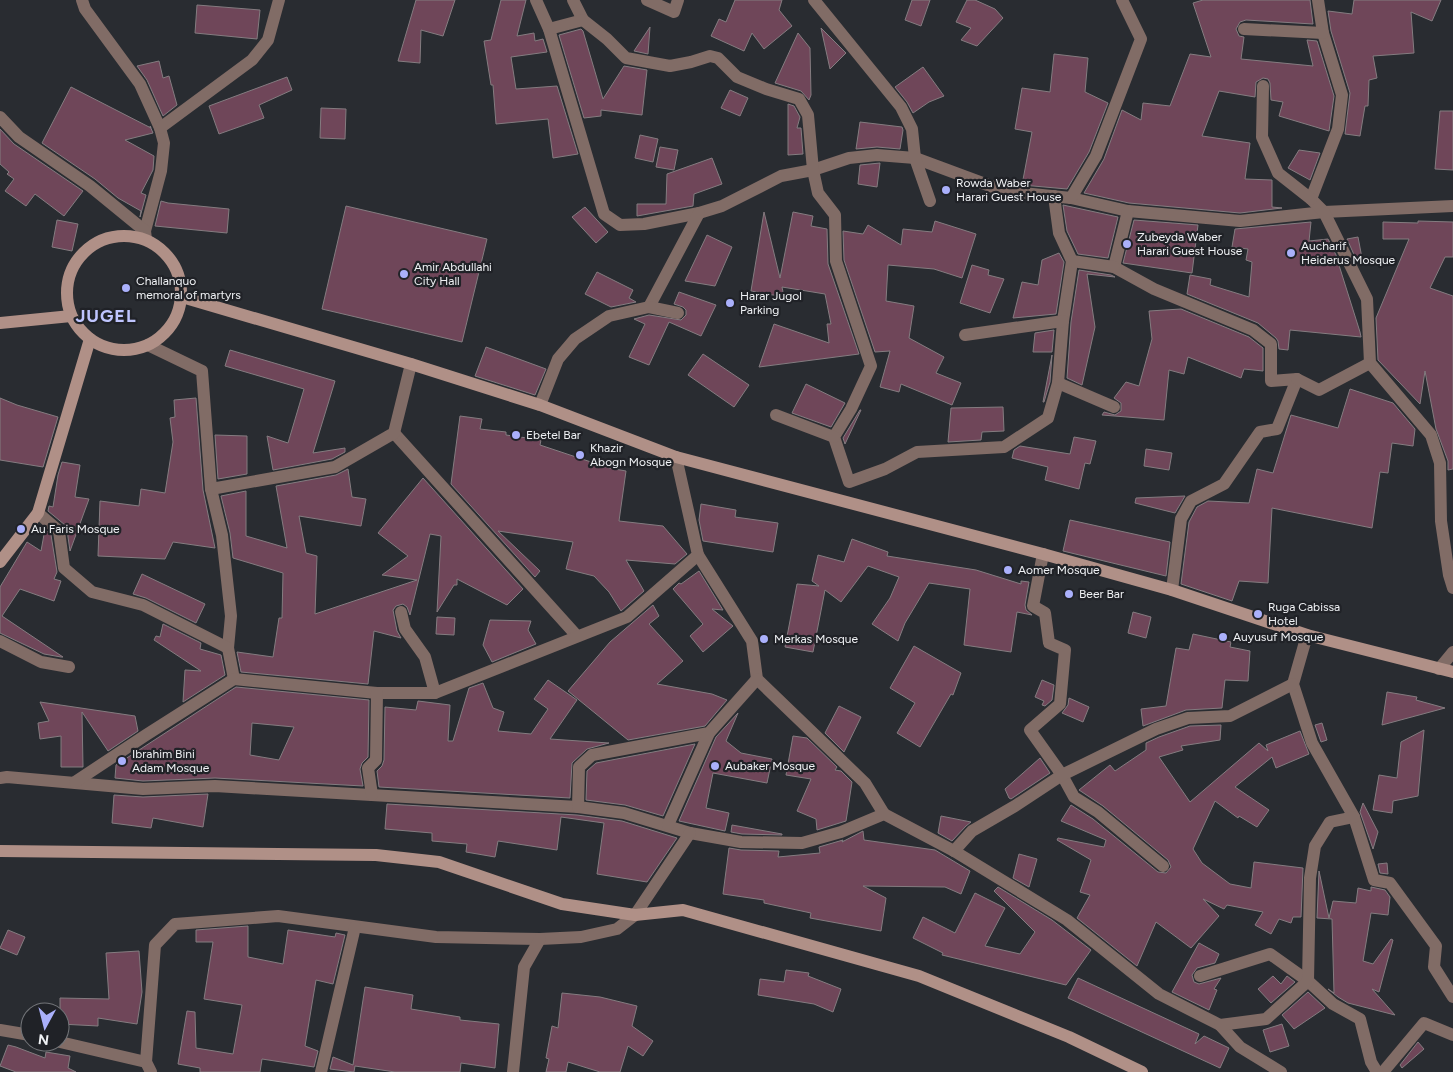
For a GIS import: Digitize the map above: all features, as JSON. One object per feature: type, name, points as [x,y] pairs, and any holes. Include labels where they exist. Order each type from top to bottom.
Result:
[{"type":"street","points":[[82,0],[85,9],[140,84],[160,128],[164,142],[161,171],[145,235]]},
{"type":"street","points":[[160,128],[252,60],[268,40],[279,0]]},
{"type":"street","points":[[536,0],[549,29],[604,214],[620,225],[644,224],[699,213],[722,206],[781,176],[813,170],[849,158],[877,156],[915,158],[1004,191],[1071,198],[1128,211],[1240,221],[1324,212],[1453,206]]},
{"type":"street","points":[[573,0],[583,20],[607,39],[626,58],[670,66],[710,56],[718,58],[737,78],[799,99],[808,115],[813,170],[818,193],[835,215],[836,262],[871,366],[851,408],[834,437]]},
{"type":"street","points":[[647,0],[674,12],[678,0]]},
{"type":"street","points":[[814,0],[901,107],[912,129],[915,158],[930,201]]},
{"type":"street","points":[[1071,198],[1096,156],[1142,39],[1122,0]]},
{"type":"street","points":[[1311,199],[1338,129],[1342,95],[1323,32],[1318,0]]},
{"type":"street","points":[[549,29],[583,20]]},
{"type":"street","points":[[1244,29],[1323,32]]},
{"type":"street","points":[[1263,86],[1262,137],[1278,173],[1311,199],[1324,212],[1368,299],[1370,363],[1431,435],[1440,463],[1442,521],[1449,575],[1453,588]]},
{"type":"street","points":[[0,117],[19,137],[90,186],[161,248],[173,262],[180,279],[182,297],[172,326],[161,337],[148,345],[133,350],[118,350],[103,346],[90,339],[79,329],[71,316],[66,297],[68,278],[76,260],[90,246],[107,238],[145,235]]},
{"type":"street","points":[[776,415],[834,437],[850,482],[886,469],[916,452],[1004,447],[1048,418],[1058,383],[1063,321],[1072,261],[1060,233],[1054,196]]},
{"type":"street","points":[[1114,266],[1128,211]]},
{"type":"street","points":[[649,307],[699,213]]},
{"type":"street","points":[[1072,261],[1114,266],[1154,289],[1253,330],[1271,344],[1271,381],[1296,379],[1319,390],[1370,363]]},
{"type":"street","points":[[182,297],[411,364],[540,405],[676,457],[1043,554],[1172,590],[1308,635],[1453,672]]},
{"type":"street","points":[[540,405],[558,359],[575,339],[609,316],[649,307],[678,313]]},
{"type":"street","points":[[0,323],[71,316]]},
{"type":"street","points":[[964,335],[1063,321]]},
{"type":"street","points":[[0,562],[38,513],[90,339]]},
{"type":"street","points":[[148,345],[202,371],[211,489],[222,534],[231,616],[228,648],[234,679]]},
{"type":"street","points":[[211,489],[335,467],[394,433],[411,364]]},
{"type":"street","points":[[1172,590],[1181,519],[1191,501],[1224,484],[1260,432],[1277,429],[1296,379]]},
{"type":"street","points":[[1058,383],[1114,407]]},
{"type":"street","points":[[394,433],[577,636]]},
{"type":"street","points":[[676,457],[698,555],[752,642],[757,678],[865,784],[884,814],[954,850],[1067,920],[1159,994],[1220,1025],[1240,1047],[1281,1072]]},
{"type":"street","points":[[38,513],[59,531],[64,568],[92,592],[143,605],[228,648]]},
{"type":"street","points":[[1043,554],[1033,606],[1045,613],[1049,643],[1065,650],[1060,704],[1030,730],[1062,775],[1074,797],[1098,812],[1163,866]]},
{"type":"street","points":[[75,782],[146,734],[234,679],[376,693],[435,693],[627,617],[698,555]]},
{"type":"street","points":[[401,612],[405,629],[425,657],[435,693]]},
{"type":"street","points":[[1308,635],[1293,684],[1312,743],[1354,817],[1374,880],[1390,883],[1436,946],[1434,967],[1453,997]]},
{"type":"street","points":[[0,641],[41,662],[69,667]]},
{"type":"street","points":[[1438,669],[1453,652]]},
{"type":"street","points":[[668,825],[709,733],[757,678]]},
{"type":"street","points":[[954,850],[972,831],[1016,806],[1062,775],[1156,729],[1188,718],[1230,716],[1293,684]]},
{"type":"street","points":[[372,795],[368,768],[376,760],[376,693]]},
{"type":"street","points":[[578,807],[579,767],[592,755],[709,733]]},
{"type":"street","points":[[0,778],[75,782],[144,789],[215,786],[578,807],[624,813],[690,833],[741,842],[802,843],[841,832],[884,814]]},
{"type":"street","points":[[1220,1025],[1266,1019],[1308,981],[1310,878],[1315,846],[1330,822],[1354,817]]},
{"type":"street","points":[[70,1045],[148,1067],[155,945],[175,924],[278,916],[436,937],[540,940],[581,937],[617,929],[635,915],[690,833]]},
{"type":"street","points":[[0,851],[376,855],[439,862],[562,904],[635,915],[683,910],[919,976],[1069,1037],[1142,1072]]},
{"type":"street","points":[[321,1072],[355,927]]},
{"type":"street","points":[[513,1072],[524,967],[540,940]]},
{"type":"street","points":[[1200,976],[1270,954],[1308,981],[1333,1004],[1360,1019],[1372,1062],[1377,1072]]},
{"type":"street","points":[[1383,1072],[1424,1023],[1453,1035]]},
{"type":"street","points":[[0,1030],[20,1033]]},
{"type":"building","points":[[416,0],[455,0],[443,36],[421,30],[420,63],[398,61]]},
{"type":"building","points":[[501,0],[526,0],[517,36],[534,33],[535,41],[543,39],[547,52],[511,57],[516,89],[557,86],[578,154],[553,158],[548,119],[496,124],[493,85],[491,85],[484,41],[491,40]]},
{"type":"building","points":[[735,0],[782,0],[779,10],[792,26],[764,49],[752,33],[744,51],[711,36],[719,19],[726,22]]},
{"type":"building","points":[[912,0],[930,0],[921,26],[905,20]]},
{"type":"building","points":[[967,0],[975,0],[995,9],[1003,18],[977,46],[961,40],[971,28],[956,22]]},
{"type":"building","points":[[1203,0],[1310,0],[1313,24],[1246,20],[1240,22],[1236,29],[1239,36],[1244,37],[1241,59],[1313,66],[1307,40],[1317,41],[1334,96],[1329,131],[1279,116],[1283,102],[1271,100],[1270,83],[1268,79],[1263,78],[1256,82],[1255,97],[1219,91],[1202,136],[1250,143],[1245,179],[1272,180],[1272,207],[1282,208],[1240,213],[1129,203],[1084,193],[1104,159],[1122,110],[1141,120],[1143,103],[1170,106],[1190,54],[1211,57],[1193,3]]},
{"type":"building","points":[[1354,0],[1441,0],[1432,21],[1411,12],[1414,53],[1373,56],[1377,78],[1369,80],[1368,106],[1365,106],[1360,136],[1345,134],[1350,93],[1331,31],[1328,11],[1352,14]]},
{"type":"building","points":[[197,5],[260,10],[257,39],[195,33]]},
{"type":"building","points":[[650,27],[648,54],[634,51]]},
{"type":"building","points":[[821,28],[846,53],[830,69]]},
{"type":"building","points":[[581,29],[603,99],[624,66],[647,70],[642,115],[601,110],[601,116],[584,118],[559,35]]},
{"type":"building","points":[[798,33],[810,48],[811,95],[809,100],[801,91],[775,83]]},
{"type":"building","points":[[1054,54],[1088,58],[1085,92],[1108,103],[1089,152],[1067,189],[1022,185],[1032,132],[1015,129],[1022,88],[1050,92]]},
{"type":"building","points":[[159,61],[163,78],[169,76],[177,105],[163,116],[147,80],[137,66]]},
{"type":"building","points":[[923,67],[944,96],[929,102],[913,113],[895,87]]},
{"type":"building","points":[[287,77],[292,90],[259,105],[264,118],[219,134],[209,106]]},
{"type":"building","points":[[71,87],[151,128],[153,133],[125,140],[154,156],[153,170],[141,193],[146,195],[140,217],[141,211],[118,198],[95,179],[42,143]]},
{"type":"building","points":[[730,90],[748,98],[740,116],[721,108]]},
{"type":"building","points":[[788,104],[794,106],[800,117],[797,128],[801,128],[803,154],[788,155]]},
{"type":"building","points":[[321,108],[346,109],[345,139],[320,138]]},
{"type":"building","points":[[1440,111],[1453,111],[1453,170],[1435,169]]},
{"type":"building","points":[[860,122],[902,127],[900,149],[877,147],[856,149]]},
{"type":"building","points":[[0,129],[14,144],[83,191],[64,216],[35,194],[26,206],[5,191],[14,179],[7,174],[9,172],[0,164]]},
{"type":"building","points":[[640,135],[658,139],[653,162],[635,158]]},
{"type":"building","points":[[660,147],[678,150],[674,170],[656,167]]},
{"type":"building","points":[[1299,150],[1320,153],[1310,180],[1288,168]]},
{"type":"building","points":[[712,158],[722,184],[694,194],[693,206],[637,216],[637,204],[666,204],[667,174]]},
{"type":"building","points":[[880,163],[877,187],[858,184],[860,165]]},
{"type":"building","points":[[161,201],[229,209],[227,233],[155,226]]},
{"type":"building","points":[[1063,205],[1118,217],[1108,258],[1078,254],[1067,231]]},
{"type":"building","name":"Amir Abdullahi City Hall","points":[[346,206],[487,239],[462,342],[322,309]]},
{"type":"building","points":[[585,207],[608,232],[596,243],[572,217]]},
{"type":"building","points":[[764,212],[780,278],[793,212],[813,216],[811,226],[827,229],[828,264],[859,354],[759,367],[774,324],[829,343],[827,324],[831,324],[825,294],[782,287],[784,297],[751,291]]},
{"type":"building","points":[[57,220],[78,224],[72,251],[52,247]]},
{"type":"building","points":[[1134,220],[1198,225],[1192,273],[1123,263]]},
{"type":"building","points":[[935,221],[976,234],[962,278],[934,269],[888,265],[886,301],[914,306],[909,338],[944,357],[936,373],[961,383],[952,405],[901,384],[899,392],[880,387],[890,351],[875,352],[844,260],[843,231],[863,234],[868,225],[901,245],[903,229],[932,232]]},
{"type":"building","points":[[1418,221],[1453,222],[1453,257],[1445,257],[1430,288],[1453,296],[1453,469],[1448,470],[1448,461],[1436,429],[1425,371],[1420,404],[1378,360],[1376,318],[1409,239],[1383,239],[1383,222],[1418,223]]},
{"type":"building","points":[[1311,222],[1309,241],[1328,239],[1339,261],[1361,337],[1290,330],[1288,350],[1279,349],[1276,338],[1258,323],[1187,294],[1190,275],[1211,279],[1210,285],[1249,297],[1252,262],[1246,260],[1248,249],[1232,247],[1235,229]]},
{"type":"building","points":[[707,235],[732,247],[715,286],[685,281]]},
{"type":"building","points":[[1358,237],[1362,258],[1356,259],[1347,239]]},
{"type":"building","points":[[1059,253],[1064,262],[1056,314],[1013,318],[1022,282],[1038,285],[1042,260]]},
{"type":"building","points":[[972,265],[989,270],[988,275],[1004,279],[990,313],[960,303]]},
{"type":"building","points":[[1079,270],[1115,277],[1087,274],[1095,327],[1082,385],[1067,378],[1071,322]]},
{"type":"building","points":[[597,272],[633,290],[629,298],[636,302],[611,307],[585,294]]},
{"type":"building","points":[[679,292],[716,305],[701,336],[669,322],[649,365],[629,357],[645,324],[634,319],[649,315],[681,320],[686,315],[686,310],[683,307],[674,304]]},
{"type":"building","points":[[1181,309],[1249,337],[1263,348],[1263,371],[1244,369],[1241,378],[1188,357],[1184,374],[1169,370],[1164,420],[1102,415],[1104,412],[1115,415],[1121,411],[1121,403],[1114,398],[1126,382],[1139,386],[1152,339],[1149,311]]},
{"type":"building","points":[[1054,330],[1052,352],[1033,352],[1035,333]]},
{"type":"building","points":[[486,347],[546,369],[535,395],[475,376]]},
{"type":"building","points":[[230,350],[335,381],[313,453],[345,448],[345,452],[332,459],[273,470],[267,436],[288,443],[304,389],[225,366]]},
{"type":"building","points":[[703,354],[749,385],[734,407],[688,375]]},
{"type":"building","points":[[1052,355],[1050,382],[1043,402]]},
{"type":"building","points":[[806,384],[845,403],[831,427],[792,413]]},
{"type":"building","points":[[1350,389],[1393,403],[1415,429],[1413,446],[1392,443],[1388,473],[1380,472],[1372,528],[1272,508],[1268,583],[1239,581],[1232,601],[1181,584],[1189,522],[1197,507],[1208,501],[1249,503],[1257,469],[1273,473],[1291,415],[1338,428]]},
{"type":"building","points":[[0,398],[58,417],[43,467],[0,460]]},
{"type":"building","points":[[196,398],[203,490],[215,548],[173,542],[165,559],[98,556],[100,501],[139,506],[141,489],[165,493],[173,442],[170,418],[175,417],[174,400]]},
{"type":"building","points":[[1003,407],[1004,431],[982,432],[981,440],[948,442],[951,408]]},
{"type":"building","points":[[861,410],[845,444],[843,438]]},
{"type":"building","points":[[460,416],[482,419],[480,429],[506,432],[506,435],[541,440],[540,445],[609,468],[626,471],[619,521],[663,526],[687,554],[675,564],[626,560],[644,591],[621,611],[609,592],[594,576],[566,569],[573,542],[498,531],[540,571],[535,577],[451,484]]},
{"type":"building","points":[[215,435],[247,436],[247,474],[218,479]]},
{"type":"building","points":[[1074,437],[1096,441],[1090,464],[1085,463],[1079,489],[1045,480],[1048,467],[1012,458],[1014,450],[1020,446],[1070,454]]},
{"type":"building","points":[[1146,449],[1172,453],[1169,470],[1144,466]]},
{"type":"building","points":[[62,462],[80,465],[75,497],[89,499],[70,551],[65,525],[48,511],[49,506],[53,507]]},
{"type":"building","points":[[348,469],[352,497],[366,499],[361,526],[299,516],[306,553],[317,556],[315,614],[417,580],[382,575],[408,556],[378,533],[423,478],[523,589],[507,605],[457,579],[457,585],[454,585],[437,612],[441,536],[430,534],[410,615],[407,607],[403,604],[396,606],[393,610],[397,631],[401,638],[374,631],[368,684],[241,672],[237,652],[273,657],[279,618],[282,618],[283,573],[233,558],[230,533],[221,496],[246,491],[246,536],[287,548],[276,486],[336,475]]},
{"type":"building","points":[[1185,496],[1175,513],[1135,503],[1136,498]]},
{"type":"building","points":[[701,504],[736,510],[735,517],[778,523],[773,552],[703,541],[699,520]]},
{"type":"building","points":[[1070,520],[1170,542],[1166,576],[1063,551]]},
{"type":"building","points":[[45,529],[51,535],[57,572],[54,579],[61,581],[54,601],[20,589],[2,616],[63,657],[44,654],[0,633],[0,587],[27,542],[41,551]]},
{"type":"building","points":[[852,539],[888,552],[887,556],[976,570],[1021,584],[1021,581],[1029,582],[1025,605],[1026,610],[1032,615],[1017,612],[1011,652],[964,645],[970,589],[929,583],[905,623],[898,641],[872,624],[890,598],[899,577],[868,566],[841,602],[825,590],[813,652],[785,647],[797,584],[819,586],[812,581],[818,555],[844,562]]},
{"type":"building","points":[[699,571],[723,610],[712,609],[733,626],[703,652],[690,636],[703,624],[673,589],[679,583],[681,584]]},
{"type":"building","points":[[142,574],[205,604],[196,623],[146,598],[133,594]]},
{"type":"building","points":[[653,605],[659,616],[649,624],[683,661],[657,684],[712,694],[727,700],[705,726],[628,740],[568,691],[610,642]]},
{"type":"building","points":[[1133,612],[1151,617],[1146,638],[1128,633]]},
{"type":"building","points":[[437,617],[455,618],[454,635],[436,634]]},
{"type":"building","points":[[490,620],[531,621],[528,630],[536,644],[492,662],[483,645]]},
{"type":"building","points":[[163,624],[201,643],[200,649],[221,655],[225,675],[183,702],[185,670],[201,671],[154,640],[156,636],[160,637]]},
{"type":"building","points":[[1193,634],[1231,642],[1230,647],[1250,651],[1248,681],[1225,680],[1222,708],[1186,710],[1143,726],[1141,709],[1166,706],[1176,648],[1189,650]]},
{"type":"building","points":[[914,646],[961,673],[953,695],[951,694],[920,747],[897,733],[915,703],[890,688]]},
{"type":"building","points":[[548,680],[577,700],[550,739],[609,743],[587,749],[572,763],[570,798],[379,787],[377,771],[382,766],[384,760],[385,707],[416,710],[418,701],[450,705],[448,741],[453,741],[469,688],[483,683],[493,708],[504,712],[498,731],[531,734],[548,709],[534,699]]},
{"type":"building","points":[[1042,680],[1054,685],[1052,700],[1045,706],[1042,705],[1044,701],[1035,697]]},
{"type":"building","points":[[236,687],[369,700],[368,757],[362,763],[360,769],[363,786],[215,778],[143,781],[115,778],[116,765]],"holes":[[[252,723],[294,727],[279,760],[250,755]]]},
{"type":"building","points":[[1387,692],[1417,697],[1416,700],[1445,708],[1382,725]]},
{"type":"building","points":[[1069,698],[1089,707],[1083,722],[1062,713],[1068,705]]},
{"type":"building","points":[[40,702],[135,716],[138,731],[108,751],[82,712],[83,767],[61,767],[61,736],[40,739],[38,723],[49,721]]},
{"type":"building","points":[[839,706],[861,717],[844,752],[825,733]]},
{"type":"building","points":[[738,713],[726,741],[741,753],[772,759],[767,783],[713,773],[706,808],[729,813],[725,831],[679,821],[716,737]]},
{"type":"building","points":[[1322,723],[1327,740],[1321,742],[1315,725]]},
{"type":"building","points":[[1221,725],[1220,740],[1181,746],[1183,750],[1159,757],[1190,802],[1259,743],[1268,751],[1266,745],[1300,731],[1309,754],[1276,768],[1272,757],[1235,787],[1269,810],[1257,827],[1239,816],[1238,818],[1215,801],[1193,849],[1202,863],[1230,884],[1251,888],[1254,862],[1303,868],[1301,917],[1293,917],[1291,923],[1279,919],[1271,934],[1255,925],[1263,912],[1227,905],[1224,909],[1203,899],[1219,916],[1191,948],[1156,922],[1137,966],[1077,918],[1090,895],[1080,892],[1091,860],[1057,840],[1058,838],[1104,847],[1106,840],[1061,821],[1071,805],[1093,819],[1158,872],[1166,873],[1171,867],[1168,860],[1103,806],[1079,790],[1110,765],[1115,771],[1146,750],[1146,743],[1159,737],[1190,726]]},
{"type":"building","points":[[1424,730],[1418,796],[1393,801],[1392,813],[1373,810],[1379,775],[1397,778],[1401,742]]},
{"type":"building","points":[[793,736],[807,738],[837,767],[835,770],[841,771],[852,782],[846,821],[817,830],[816,819],[797,811],[811,779],[786,775]]},
{"type":"building","points":[[695,744],[663,816],[625,805],[586,800],[587,771],[596,763]]},
{"type":"building","points":[[1040,758],[1050,773],[1011,799],[1009,798],[1005,789]]},
{"type":"building","points":[[208,794],[203,827],[153,818],[151,828],[112,823],[114,795],[143,797]]},
{"type":"building","points":[[1363,803],[1378,832],[1373,849],[1360,812]]},
{"type":"building","points":[[387,804],[577,815],[622,821],[677,838],[647,882],[597,874],[604,823],[561,817],[557,850],[498,841],[495,857],[466,852],[467,844],[432,841],[432,833],[385,829]]},
{"type":"building","points":[[941,816],[971,822],[952,841],[938,833]]},
{"type":"building","points":[[732,825],[782,834],[782,835],[731,832]]},
{"type":"building","points":[[863,831],[864,840],[935,850],[970,871],[961,894],[945,887],[863,886],[886,898],[881,931],[810,918],[811,913],[764,903],[764,900],[723,894],[729,848],[779,851],[778,857],[820,853],[819,847],[843,840],[842,842]]},
{"type":"building","points":[[1019,854],[1037,859],[1029,887],[1013,878]]},
{"type":"building","points":[[1387,863],[1388,874],[1380,873],[1378,864]]},
{"type":"building","points":[[1319,871],[1329,918],[1333,901],[1356,903],[1358,888],[1371,891],[1371,887],[1385,890],[1390,897],[1388,915],[1371,913],[1363,961],[1373,964],[1391,939],[1393,940],[1379,992],[1372,989],[1395,1015],[1348,1003],[1328,989],[1334,993],[1332,919],[1317,918]]},
{"type":"building","points":[[998,887],[1052,920],[1091,950],[1066,985],[942,955],[943,953],[913,938],[923,917],[955,933],[975,893],[1005,908],[985,946],[1020,954],[1035,932],[994,891]]},
{"type":"building","points":[[248,926],[248,957],[283,964],[288,930],[335,937],[336,933],[345,935],[333,984],[316,980],[305,1046],[318,1051],[314,1067],[262,1059],[260,1072],[200,1072],[200,1068],[178,1064],[187,1011],[195,1012],[196,1048],[233,1054],[242,1005],[204,999],[213,942],[196,942],[196,930]]},
{"type":"building","points":[[8,930],[25,937],[17,955],[0,948]]},
{"type":"building","points":[[1199,943],[1219,954],[1215,963],[1197,968],[1192,975],[1194,982],[1199,984],[1221,978],[1214,989],[1217,990],[1209,1010],[1172,992]]},
{"type":"building","points":[[139,951],[142,992],[137,1024],[98,1018],[98,1026],[70,1025],[70,1002],[60,1002],[60,998],[109,999],[106,953]]},
{"type":"building","points":[[786,970],[809,973],[808,976],[841,989],[833,1012],[814,1004],[758,995],[760,979],[784,982]]},
{"type":"building","points":[[1273,976],[1281,984],[1287,976],[1295,982],[1271,1003],[1258,989]]},
{"type":"building","points":[[1078,978],[1199,1034],[1195,1044],[1204,1036],[1229,1048],[1220,1068],[1068,998]]},
{"type":"building","points":[[365,987],[413,995],[411,1009],[460,1017],[460,1020],[499,1024],[495,1068],[461,1063],[460,1072],[395,1072],[355,1066],[354,1072],[330,1069],[333,1057],[353,1065]]},
{"type":"building","points":[[1308,992],[1325,1008],[1294,1029],[1282,1015]]},
{"type":"building","points":[[562,993],[600,997],[637,1006],[632,1026],[653,1041],[643,1056],[628,1046],[620,1072],[600,1072],[568,1062],[566,1072],[546,1072],[549,1059],[546,1058],[552,1026],[558,1028]]},
{"type":"building","points":[[1282,1024],[1289,1046],[1270,1052],[1263,1030]]},
{"type":"building","points":[[1418,1042],[1424,1049],[1402,1068],[1400,1065]]},
{"type":"building","points":[[8,1045],[20,1049],[20,1052],[29,1052],[45,1058],[46,1052],[70,1056],[68,1068],[76,1072],[16,1072],[0,1066]]},
{"type":"place","name":"Rowda Waber Harari Guest House","points":[[946,190]]},
{"type":"place","name":"Zubeyda Waber Harari Guest House","points":[[1127,244]]},
{"type":"place","name":"Aucharif Heiderus Mosque","points":[[1291,253]]},
{"type":"place","name":"Amir Abdullahi City Hall","points":[[404,274]]},
{"type":"place","name":"Challanquo memoral of martyrs","points":[[126,288]]},
{"type":"place","name":"Harar Jugol Parking","points":[[730,303]]},
{"type":"place","name":"Ebetel Bar","points":[[516,435]]},
{"type":"place","name":"Khazir Abogn Mosque","points":[[580,455]]},
{"type":"place","name":"Au Faris Mosque","points":[[21,529]]},
{"type":"place","name":"Aomer Mosque","points":[[1008,570]]},
{"type":"place","name":"Beer Bar","points":[[1069,594]]},
{"type":"place","name":"Ruga Cabissa Hotel","points":[[1258,614]]},
{"type":"place","name":"Auyusuf Mosque","points":[[1223,637]]},
{"type":"place","name":"Merkas Mosque","points":[[764,639]]},
{"type":"place","name":"Ibrahim Bini Adam Mosque","points":[[122,761]]},
{"type":"place","name":"Aubaker Mosque","points":[[715,766]]},
{"type":"district","name":"JUGEL","points":[[106,316]]}]
